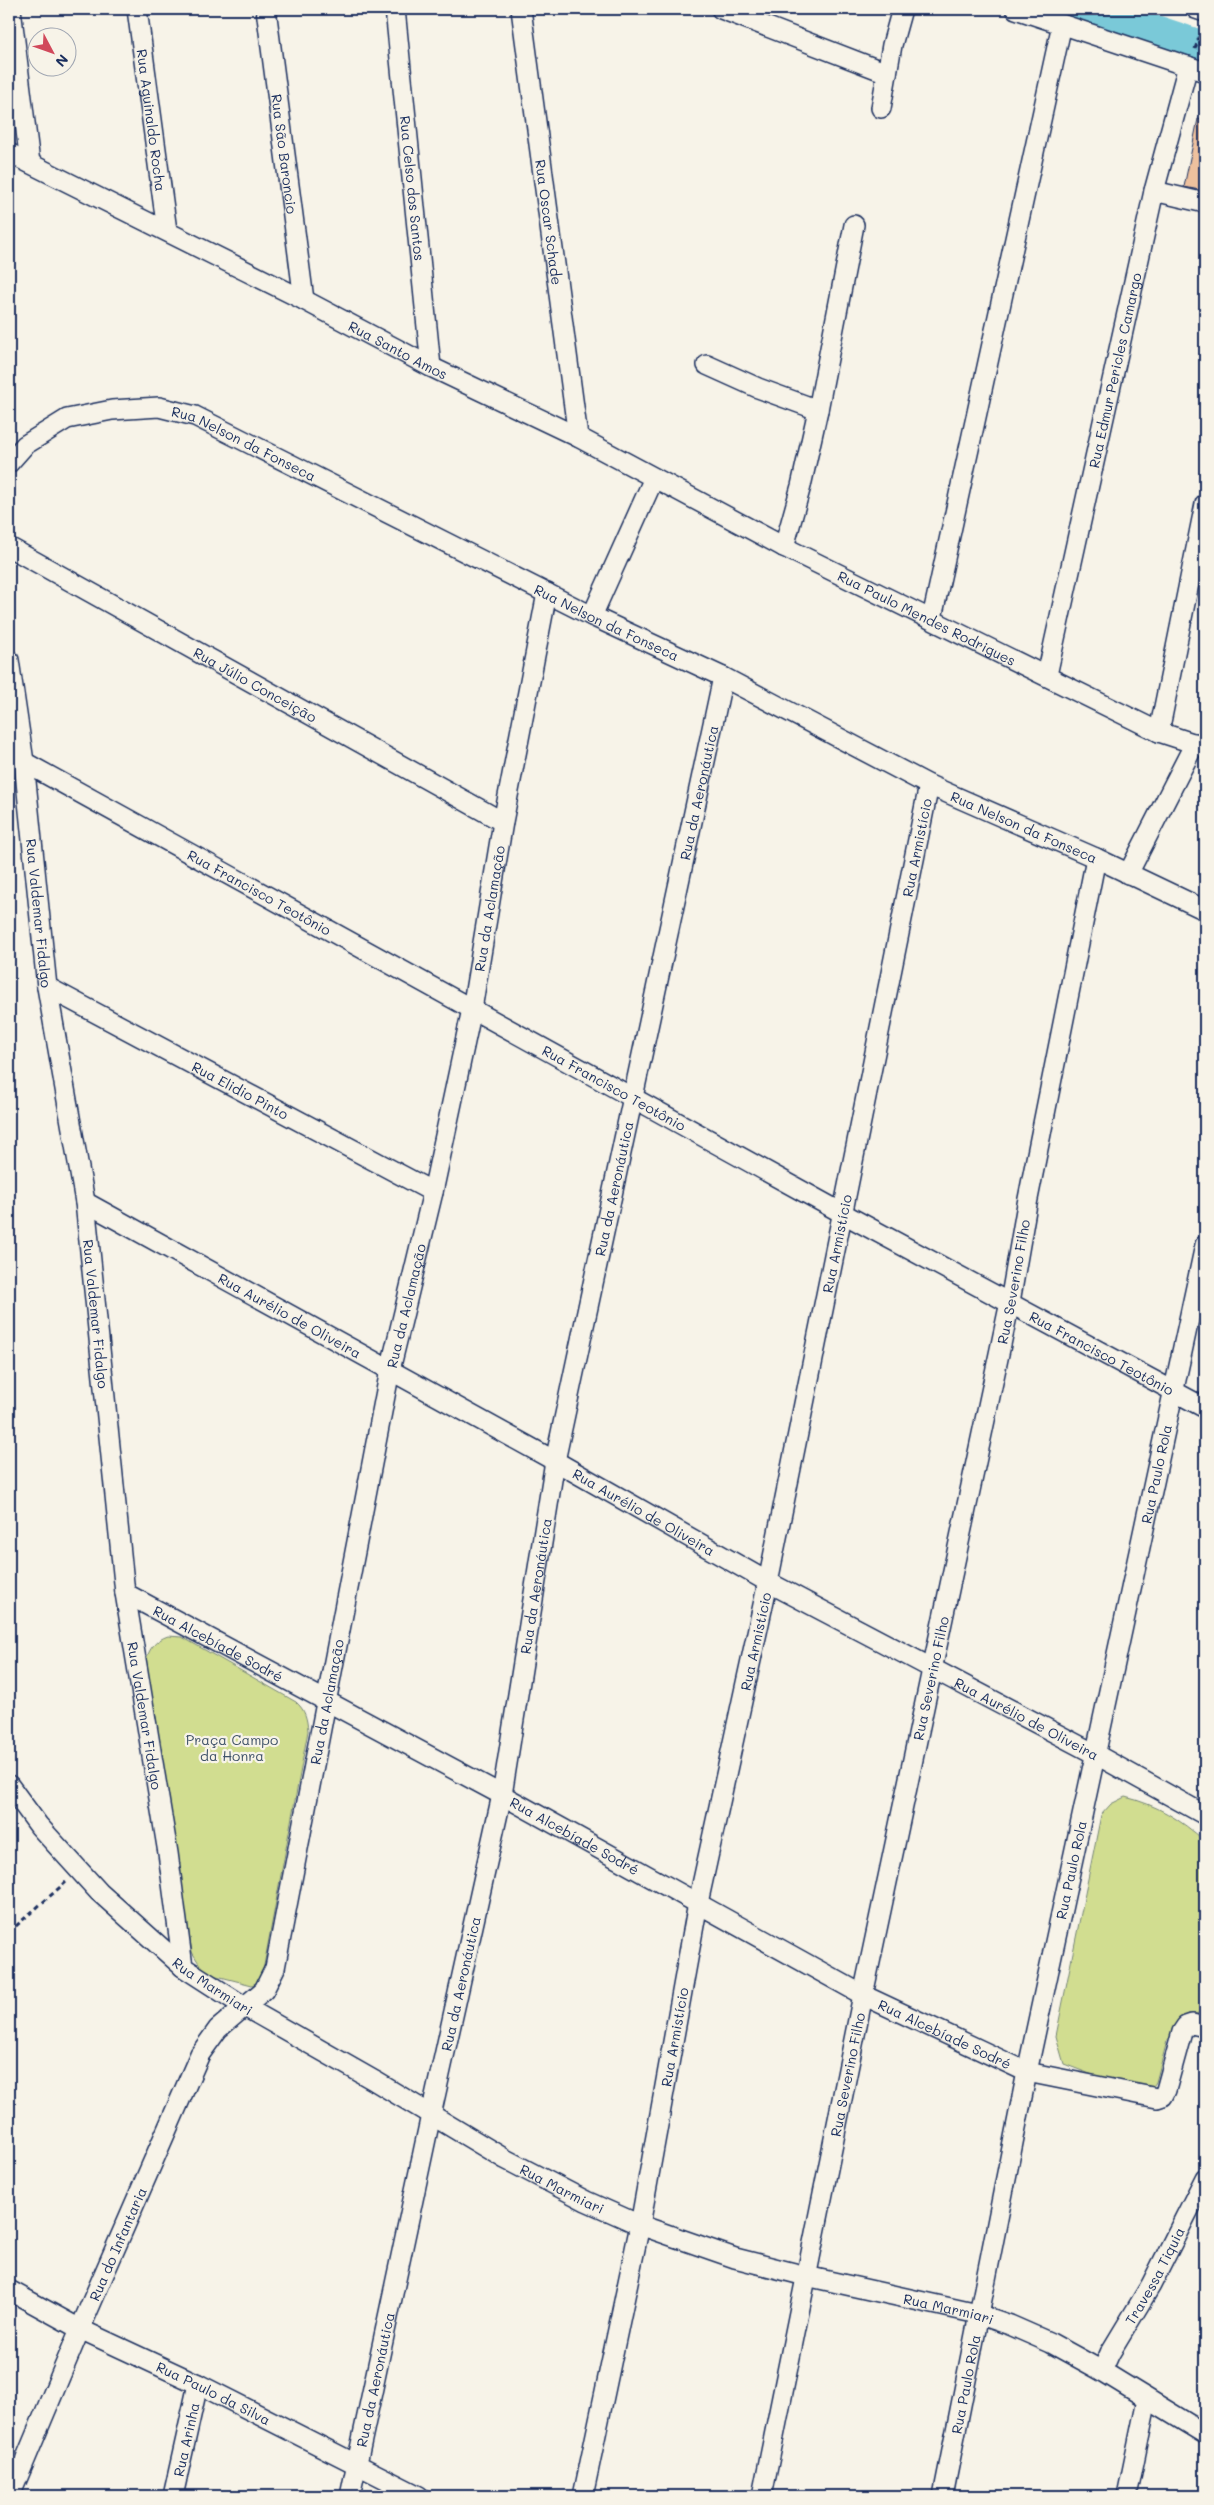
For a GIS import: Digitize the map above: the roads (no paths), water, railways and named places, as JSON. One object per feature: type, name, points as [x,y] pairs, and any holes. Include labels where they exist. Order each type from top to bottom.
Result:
[{"type":"street","points":[[11,9],[30,163]]},
{"type":"street","name":"Rua Aguinaldo Rocha","points":[[137,9],[167,231]]},
{"type":"street","name":"Rua São Baroncio","points":[[266,9],[304,300]]},
{"type":"street","name":"Rua Celso dos Santos","points":[[394,9],[431,367]]},
{"type":"street","name":"Rua Oscar Schade","points":[[521,9],[578,437]]},
{"type":"street","points":[[721,9],[887,73]]},
{"type":"street","points":[[880,108],[902,9]]},
{"type":"street","points":[[1016,9],[1197,69]]},
{"type":"street","points":[[1196,9],[1205,12]]},
{"type":"street","points":[[932,618],[1062,24]]},
{"type":"street","name":"Rua Edmur Pericles Camargo","points":[[1047,675],[1154,191],[1197,69]]},
{"type":"street","name":"Rua Santo Amos","points":[[9,153],[304,300],[431,367],[578,437],[654,478]]},
{"type":"street","points":[[1154,191],[1205,202]]},
{"type":"street","points":[[784,547],[818,410],[854,225]]},
{"type":"street","points":[[707,365],[758,388],[818,410]]},
{"type":"street","name":"Rua Nelson da Fonseca","points":[[9,463],[26,445],[67,419],[112,410],[159,407],[195,416],[592,616],[723,677],[929,786],[1096,858],[1205,910]]},
{"type":"street","points":[[592,616],[654,478]]},
{"type":"street","name":"Rua Paulo Mendes Rodrigues","points":[[654,478],[784,547],[932,618],[1159,732],[1200,745]]},
{"type":"street","points":[[1159,732],[1205,504]]},
{"type":"street","name":"Rua Júlio Conceição","points":[[9,547],[503,822]]},
{"type":"street","name":"Rua da Aclamação","points":[[244,2007],[264,1990],[275,1968],[390,1370],[433,1192],[472,1009],[503,822],[547,593]]},
{"type":"street","name":"Rua Valdemar Fidalgo","points":[[9,660],[24,762],[48,987],[84,1202],[124,1593],[168,1854],[183,1967]]},
{"type":"street","name":"Rua da Aeronáutica","points":[[350,2496],[430,2115],[502,1795],[555,1461],[723,677]]},
{"type":"street","points":[[1128,874],[1200,745]]},
{"type":"street","name":"Rua Francisco Teotônio","points":[[24,762],[632,1095],[842,1213],[1205,1408]]},
{"type":"street","name":"Rua Armistício","points":[[583,2496],[640,2225],[698,1903],[768,1582],[929,786]]},
{"type":"street","name":"Rua Severino Filho","points":[[762,2496],[862,1996],[1010,1302],[1027,1204],[1096,858]]},
{"type":"street","name":"Rua Elidio Pinto","points":[[48,987],[433,1192]]},
{"type":"street","name":"Rua Aurélio de Oliveira","points":[[84,1202],[555,1461],[768,1582],[1095,1754],[1205,1815]]},
{"type":"street","name":"Rua Paulo Rola","points":[[944,2496],[978,2314],[1027,2072],[1172,1390],[1205,1245]]},
{"type":"street","name":"Rua Alcebíade Sodré","points":[[124,1593],[502,1795],[862,1996],[1027,2072],[1157,2098],[1163,2096],[1166,2090],[1182,2032],[1186,2026],[1192,2024],[1205,2027]]},
{"type":"street","name":"Rua Marmiari","points":[[9,1785],[39,1826],[99,1892],[183,1967],[244,2007],[375,2081],[430,2115],[578,2197],[640,2225],[735,2258],[806,2276],[978,2314],[1010,2325],[1051,2343],[1102,2371],[1205,2434]]},
{"type":"street","name":"Rua do Infantaria","points":[[10,2496],[80,2329],[200,2054],[218,2029],[244,2007]]},
{"type":"street","name":"Travessa Tiquia","points":[[1102,2371],[1110,2353],[1200,2204],[1205,2178]]},
{"type":"street","name":"Rua Paulo da Silva","points":[[9,2290],[80,2329],[198,2384],[419,2496]]},
{"type":"street","name":"Rua Arinha","points":[[173,2496],[198,2384]]},
{"type":"street","points":[[1127,2496],[1147,2399]]},
{"type":"waterway","points":[[1085,9],[1205,49]]},
{"type":"park label","name":"Praça Campo da Honra","points":[[232,1748]]}]
